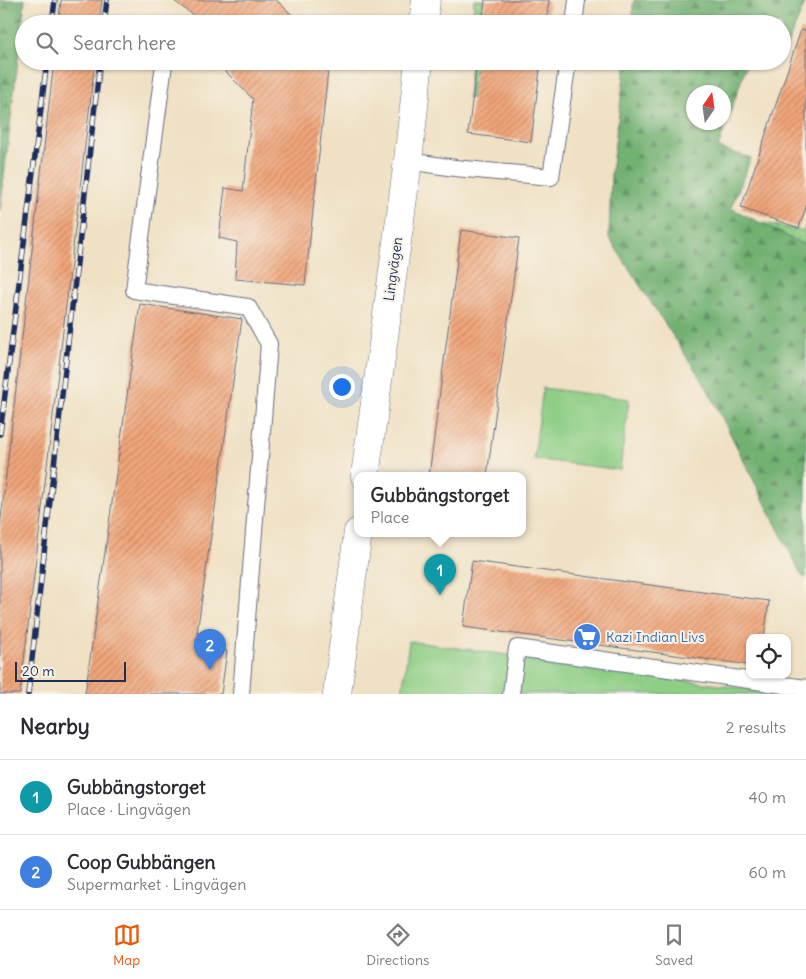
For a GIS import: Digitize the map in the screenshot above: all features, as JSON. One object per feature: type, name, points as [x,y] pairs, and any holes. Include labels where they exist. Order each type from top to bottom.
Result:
[{"type":"street","points":[[424,15],[426,0]]},
{"type":"street","name":"Lingvägen","points":[[366,472],[408,161],[418,70]]},
{"type":"street","points":[[337,694],[357,537]]},
{"type":"lane","points":[[575,15],[577,0]]},
{"type":"lane","points":[[163,70],[134,290],[248,306],[269,344],[242,694]]},
{"type":"lane","points":[[408,161],[551,177],[567,70]]},
{"type":"lane","points":[[511,694],[517,648],[806,688]]},
{"type":"green space","points":[[0,0],[25,0],[23,15],[15,15],[15,70],[17,70],[0,210]]},
{"type":"green space","points":[[474,0],[483,0],[481,15],[473,15]]},
{"type":"green space","points":[[634,0],[806,0],[791,36],[791,15],[632,15]]},
{"type":"green space","points":[[470,70],[475,70],[471,99],[468,98]]},
{"type":"green space","points":[[625,70],[745,70],[731,110],[731,85],[686,85],[686,130],[724,130],[718,148],[751,158],[731,208],[806,246],[806,578],[802,576],[707,388],[609,238],[611,172]]},
{"type":"green space","points":[[758,222],[803,231],[806,222],[806,246]]},
{"type":"green space","points":[[543,388],[629,399],[620,470],[534,459]]},
{"type":"green space","points":[[409,641],[782,694],[402,694]]},
{"type":"building","points":[[61,0],[102,0],[100,15],[59,15]]},
{"type":"building","points":[[173,0],[276,0],[292,15],[193,15]]},
{"type":"building","points":[[485,0],[549,0],[547,15],[483,15]]},
{"type":"building","points":[[801,30],[806,31],[806,207],[799,228],[741,208],[788,70],[791,70],[791,60]]},
{"type":"building","points":[[53,70],[94,70],[20,694],[0,694],[0,527]]},
{"type":"building","points":[[224,70],[328,70],[305,285],[235,279],[237,242],[219,238],[225,188],[243,191],[253,99]]},
{"type":"building","points":[[476,70],[540,70],[531,142],[468,134]]},
{"type":"building","points":[[461,230],[519,238],[488,472],[430,472]]},
{"type":"building","points":[[140,304],[242,319],[197,633],[215,635],[213,649],[227,651],[221,694],[85,694]]},
{"type":"building","points":[[472,561],[769,601],[765,634],[746,634],[746,664],[463,627]]},
{"type":"railway","points":[[53,15],[55,0]]},
{"type":"railway","points":[[105,15],[107,0]]},
{"type":"railway","points":[[0,434],[46,70]]},
{"type":"railway","points":[[28,694],[99,70]]},
{"type":"place","name":"Gubbängstorget","points":[[440,595]]},
{"type":"place","name":"Kazi Indian Livs","points":[[587,637]]},
{"type":"place","name":"Coop Gubbängen","points":[[210,670]]}]
